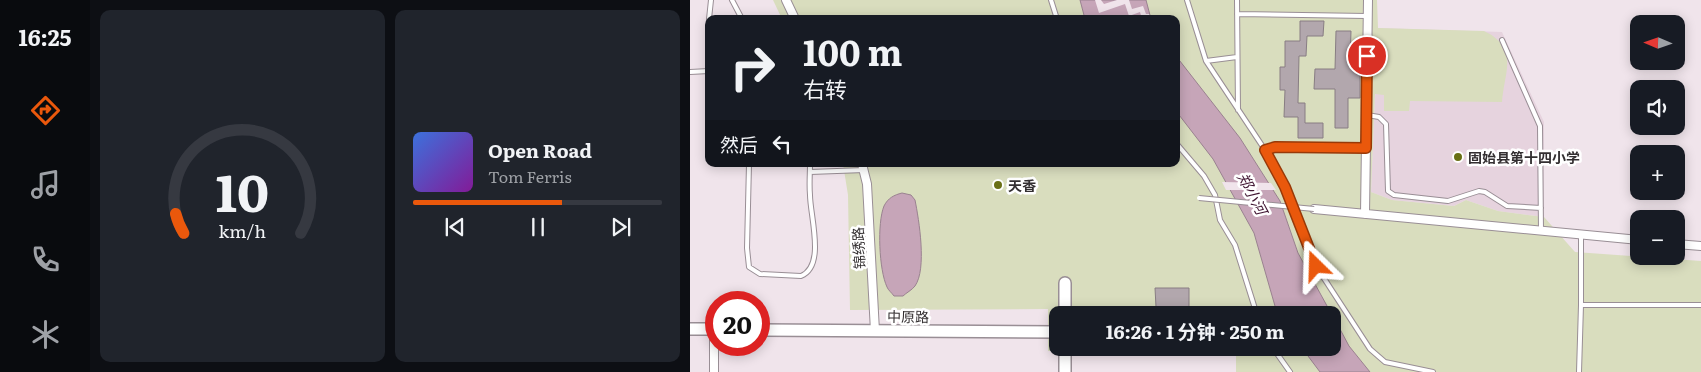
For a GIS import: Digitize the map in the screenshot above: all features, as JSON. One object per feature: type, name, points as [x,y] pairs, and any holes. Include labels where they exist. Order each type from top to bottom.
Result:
[{"type":"main road","points":[[1065,283],[1065,306]]},
{"type":"main road","points":[[690,329],[705,329]]},
{"type":"main road","name":"中原路","points":[[770,330],[1049,332]]},
{"type":"main road","points":[[1065,356],[1065,372]]},
{"type":"street","points":[[786,0],[793,15]]},
{"type":"street","points":[[1365,214],[1368,0]]},
{"type":"street","name":"锦绣路","points":[[863,167],[867,184],[875,330]]},
{"type":"street","points":[[1314,209],[1630,239]]},
{"type":"street","points":[[1685,245],[1701,246]]},
{"type":"street","points":[[714,356],[714,372]]},
{"type":"lane","points":[[710,15],[711,0]]},
{"type":"lane","points":[[732,0],[740,15]]},
{"type":"lane","points":[[1051,0],[1056,15]]},
{"type":"lane","points":[[1187,0],[1206,61],[1265,150],[1285,187],[1316,266],[1370,349],[1386,362],[1433,372]]},
{"type":"lane","points":[[1237,0],[1238,110]]},
{"type":"lane","points":[[1237,14],[1367,16]]},
{"type":"lane","points":[[1502,40],[1539,119],[1541,231]]},
{"type":"lane","points":[[1206,61],[1237,57]]},
{"type":"lane","points":[[690,72],[705,71]]},
{"type":"lane","points":[[1366,115],[1379,117],[1386,124],[1386,182],[1388,191],[1394,195],[1448,201],[1479,191],[1486,192],[1506,206],[1541,208]]},
{"type":"lane","points":[[1265,150],[1275,147],[1366,148]]},
{"type":"lane","points":[[1180,148],[1204,176],[1215,195],[1220,220],[1235,245],[1254,306]]},
{"type":"lane","points":[[749,167],[747,248],[749,267],[760,274],[801,276],[806,274],[812,264],[814,230],[810,197],[810,167]]},
{"type":"lane","points":[[810,172],[863,167]]},
{"type":"lane","points":[[1199,198],[1314,209]]},
{"type":"lane","points":[[1579,372],[1581,235]]},
{"type":"lane","points":[[1581,306],[1701,305]]},
{"type":"lane","points":[[1279,356],[1290,372]]},
{"type":"shaded area","name":"固始县第十四小学","points":[[1378,28],[1502,32],[1544,122],[1544,217],[1498,211],[1466,200],[1454,206],[1392,200],[1371,192]]},
{"type":"green space","points":[[773,0],[1377,0],[1378,28],[1484,31],[1502,45],[1506,53],[1507,71],[1502,102],[1410,101],[1409,111],[1384,111],[1384,95],[1375,94],[1371,192],[1392,200],[1454,206],[1466,200],[1498,211],[1544,217],[1575,252],[1630,256],[1630,265],[1685,265],[1685,260],[1701,261],[1701,372],[1236,372],[1236,356],[1341,356],[1341,306],[1049,306],[1049,351],[1048,309],[850,310],[848,195],[843,167],[1180,167],[1180,15],[780,15]]},
{"type":"water","points":[[1080,0],[1146,0],[1150,15],[1084,15]]},
{"type":"water","name":"郑小河","points":[[1180,61],[1240,138],[1280,201],[1298,253],[1327,306],[1275,306],[1254,233],[1213,159],[1180,116]]},
{"type":"water","points":[[902,193],[911,195],[915,200],[921,244],[921,268],[915,286],[903,296],[894,296],[887,287],[882,270],[880,223],[887,201]]},
{"type":"water","points":[[1341,331],[1349,346],[1370,372],[1320,372],[1308,356],[1341,356]]},
{"type":"pier","points":[[1095,0],[1101,0],[1104,4],[1117,0],[1129,0],[1132,9],[1143,6],[1146,14],[1149,15],[1141,15],[1140,12],[1129,15],[1125,4],[1099,13]]},
{"type":"pier","points":[[1222,182],[1271,183],[1276,190],[1226,190]]},
{"type":"building","points":[[1300,21],[1324,21],[1323,36],[1307,36],[1306,56],[1299,56],[1298,103],[1305,103],[1305,123],[1323,123],[1323,138],[1298,138],[1298,117],[1284,117],[1285,90],[1280,90],[1280,67],[1285,67],[1285,41],[1300,41]]},
{"type":"building","points":[[1336,31],[1351,31],[1350,64],[1360,64],[1360,98],[1348,98],[1348,128],[1335,128],[1335,89],[1314,89],[1315,69],[1335,69]]},
{"type":"building","points":[[1155,288],[1189,288],[1189,306],[1156,306]]},
{"type":"place","name":"固始县第十四小学","points":[[1458,157]]},
{"type":"place","name":"天香","points":[[998,185]]},
{"type":"route","points":[[1316,266],[1285,187],[1265,150],[1275,147],[1366,148],[1367,56]]}]
